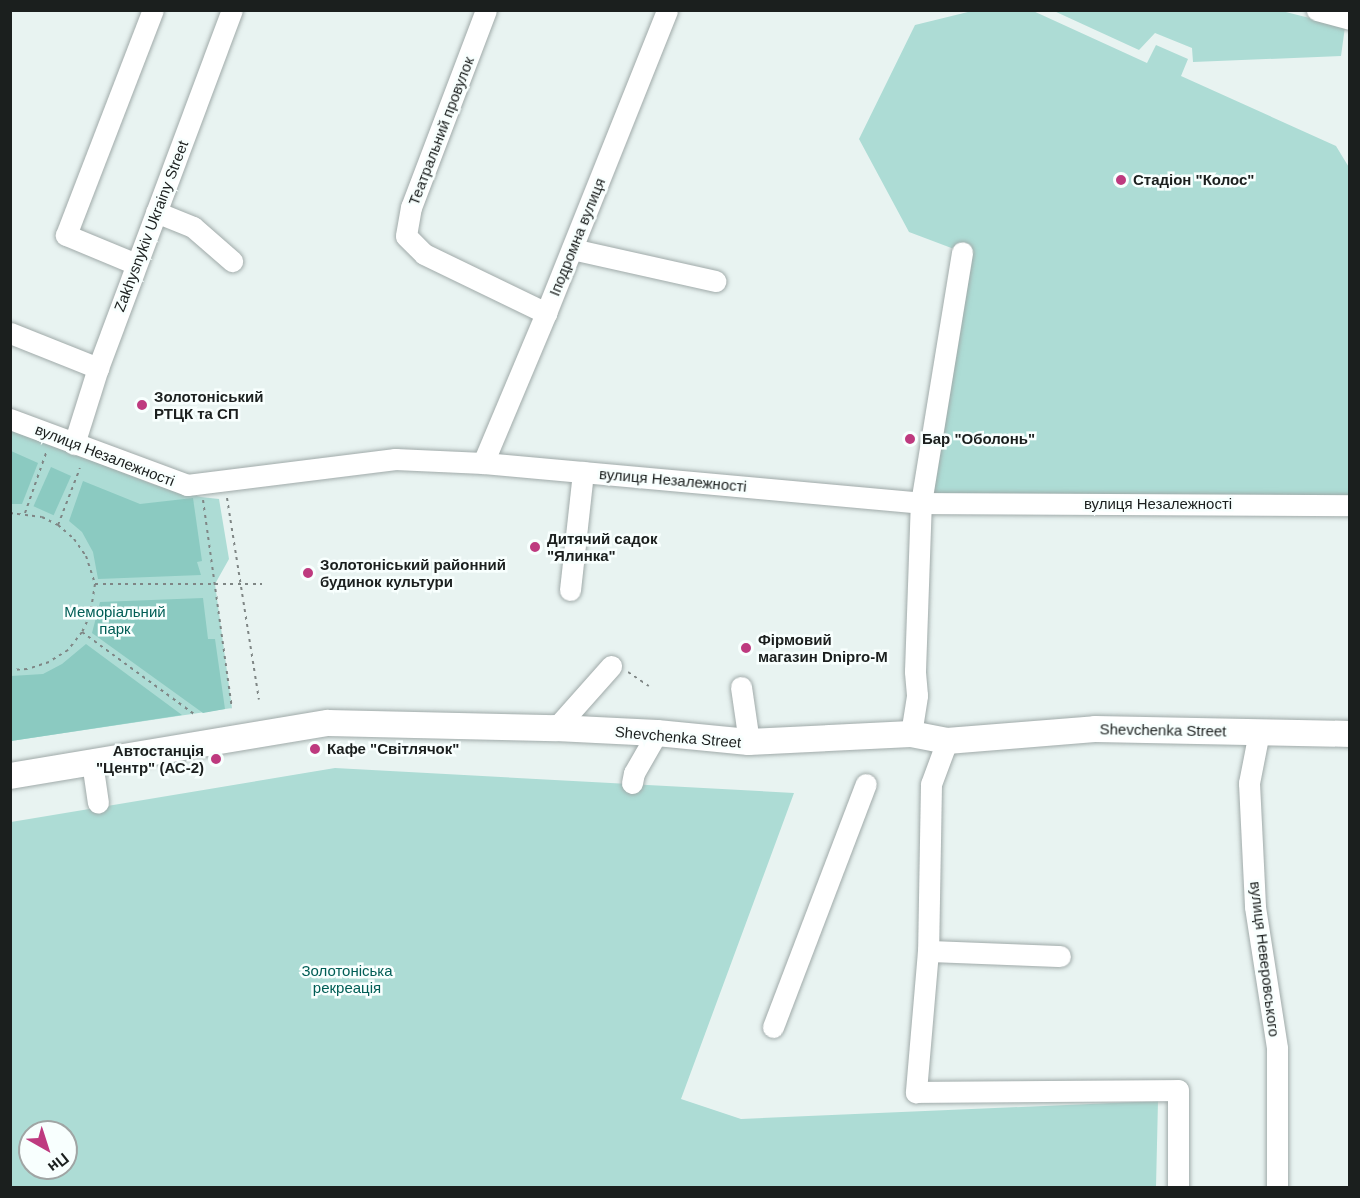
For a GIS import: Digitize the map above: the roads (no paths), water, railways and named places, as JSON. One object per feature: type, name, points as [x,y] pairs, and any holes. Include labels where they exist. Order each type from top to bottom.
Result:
[{"type":"main road","name":"Shevchenka Street","points":[[10,776],[328,723],[556,728],[657,733],[749,742],[911,734],[947,741],[1095,729],[1350,734]]},
{"type":"street","points":[[136,264],[66,235],[153,10]]},
{"type":"street","name":"Zakhysnykiv Ukrainy Street","points":[[74,444],[98,368],[232,10]]},
{"type":"street","name":"Театральний провулок","points":[[486,10],[411,207],[406,236],[424,254],[546,313]]},
{"type":"street","name":"Іподромна вулиця","points":[[483,463],[572,249],[667,10]]},
{"type":"street","points":[[1317,10],[1350,19]]},
{"type":"street","points":[[156,212],[193,227],[232,261]]},
{"type":"street","points":[[572,249],[715,281]]},
{"type":"street","points":[[911,734],[917,695],[915,671],[921,503],[962,252]]},
{"type":"street","points":[[10,333],[98,368]]},
{"type":"street","name":"вулиця Незалежності","points":[[10,419],[187,485],[395,459],[483,463],[921,503],[1350,505]]},
{"type":"street","points":[[570,591],[584,472]]},
{"type":"street","points":[[556,728],[618,668]]},
{"type":"street","points":[[741,687],[749,742]]},
{"type":"street","name":"вулиця Неверовського","points":[[1259,732],[1249,783],[1255,907],[1277,1048],[1277,1188]]},
{"type":"street","points":[[632,783],[634,773],[657,733]]},
{"type":"street","points":[[947,741],[931,784],[928,951],[916,1092],[1178,1090],[1178,1188]]},
{"type":"street","points":[[92,762],[98,803]]},
{"type":"street","points":[[773,1027],[866,784]]},
{"type":"street","points":[[928,951],[1060,956]]},
{"type":"place","name":"Стадіон \"Колос\"","points":[[1121,180]]},
{"type":"place","name":"Золотоніський РТЦК та СП","points":[[142,405]]},
{"type":"place","name":"Бар \"Оболонь\"","points":[[910,439]]},
{"type":"place","name":"Дитячий садок \"Ялинка\"","points":[[535,547]]},
{"type":"place","name":"Золотоніський районний будинок культури","points":[[308,573]]},
{"type":"place","name":"Фірмовий магазин Dnipro-M","points":[[746,648]]},
{"type":"place","name":"Кафе \"Світлячок\"","points":[[315,749]]},
{"type":"place","name":"Автостанція \"Центр\" (АС-2)","points":[[216,759]]},
{"type":"park label","name":"Меморіальний парк","points":[[115,620]]},
{"type":"park label","name":"Золотоніська рекреація","points":[[347,978]]}]
